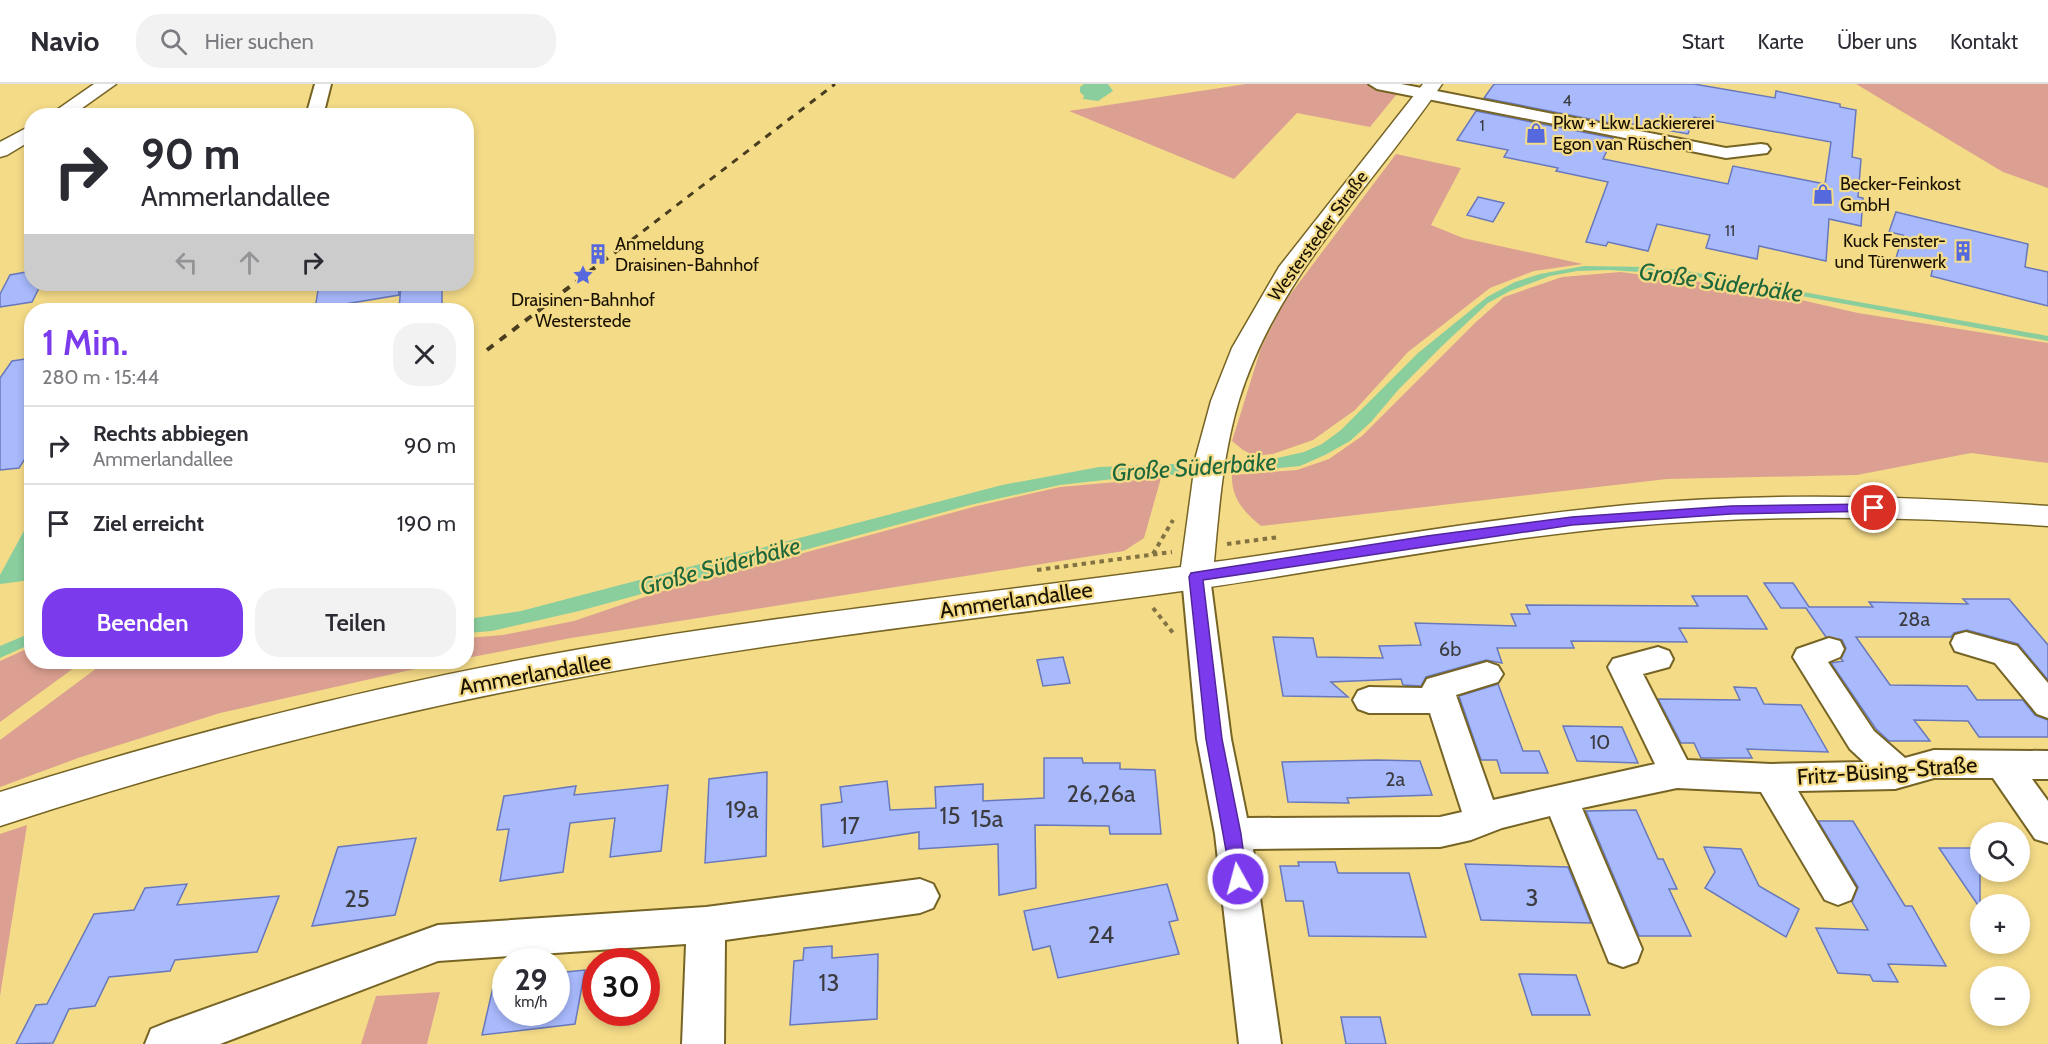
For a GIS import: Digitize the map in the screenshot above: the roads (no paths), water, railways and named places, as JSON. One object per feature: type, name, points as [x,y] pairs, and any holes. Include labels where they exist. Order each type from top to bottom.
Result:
[{"type":"main road","points":[[70,108],[107,84]]},
{"type":"main road","name":"Westersteder Straße","points":[[1196,577],[1212,452],[1236,364],[1269,301],[1308,246],[1429,89]]},
{"type":"main road","points":[[0,151],[24,136]]},
{"type":"main road","name":"Ammerlandallee","points":[[0,808],[227,741],[497,679],[859,621],[1141,565],[1196,577],[1427,541],[1572,521],[1652,514],[1754,509],[1894,508],[2048,516]]},
{"type":"street","points":[[316,108],[323,84]]},
{"type":"street","points":[[1377,84],[1429,89],[1696,148],[1726,153],[1761,149]]},
{"type":"street","points":[[1196,577],[1214,739],[1233,834],[1260,1044]]},
{"type":"street","points":[[1966,643],[2006,654],[2048,705]]},
{"type":"street","points":[[1829,649],[1808,657],[1862,740],[1900,774]]},
{"type":"street","points":[[1658,659],[1624,667],[1677,774]]},
{"type":"street","points":[[1482,820],[1438,688],[1487,674]]},
{"type":"street","points":[[1369,700],[1442,701]]},
{"type":"street","name":"Fritz-Büsing-Straße","points":[[1233,834],[1440,832],[1471,825],[1496,814],[1677,774],[1771,778],[1900,774],[1934,764],[2048,765]]},
{"type":"street","name":"Fritz-Büsing-Straße","points":[[2002,765],[2048,828]]},
{"type":"street","name":"Fritz-Büsing-Straße","points":[[1771,778],[1838,888]]},
{"type":"street","points":[[1561,799],[1623,949]]},
{"type":"street","points":[[166,1044],[438,943],[706,925],[920,897]]},
{"type":"street","points":[[703,1044],[706,925]]},
{"type":"water","points":[[1084,84],[1108,84],[1113,91],[1098,101],[1083,99],[1080,87]]},
{"type":"water","name":"Große Süderbäke","points":[[1584,266],[1681,270],[2048,336],[2048,341],[1687,275],[1609,270],[1577,271],[1550,276],[1510,291],[1488,303],[1399,389],[1371,422],[1350,441],[1300,466],[1230,473],[1140,476],[1060,485],[970,505],[579,611],[492,631],[474,632],[474,618],[521,611],[1002,485],[1099,467],[1248,461],[1304,452],[1322,444],[1341,430],[1418,353],[1487,297],[1515,282],[1540,274]]},
{"type":"water","points":[[24,531],[24,581],[0,584],[0,575]]},
{"type":"water","points":[[24,636],[24,647],[0,658],[0,646]]},
{"type":"railway","points":[[621,248],[835,84]]},
{"type":"railway","points":[[487,350],[623,246]]},
{"type":"place","name":"Pkw + Lkw Lackiererei Egon van Rüschen","points":[[1536,133]]},
{"type":"place","name":"Becker-Feinkost GmbH","points":[[1823,194]]},
{"type":"place","name":"Kuck Fenster- und Türenwerk","points":[[1963,251]]},
{"type":"place","name":"Anmeldung Draisinen-Bahnhof","points":[[598,254]]},
{"type":"place","name":"Draisinen-Bahnhof Westerstede","points":[[583,275]]}]
